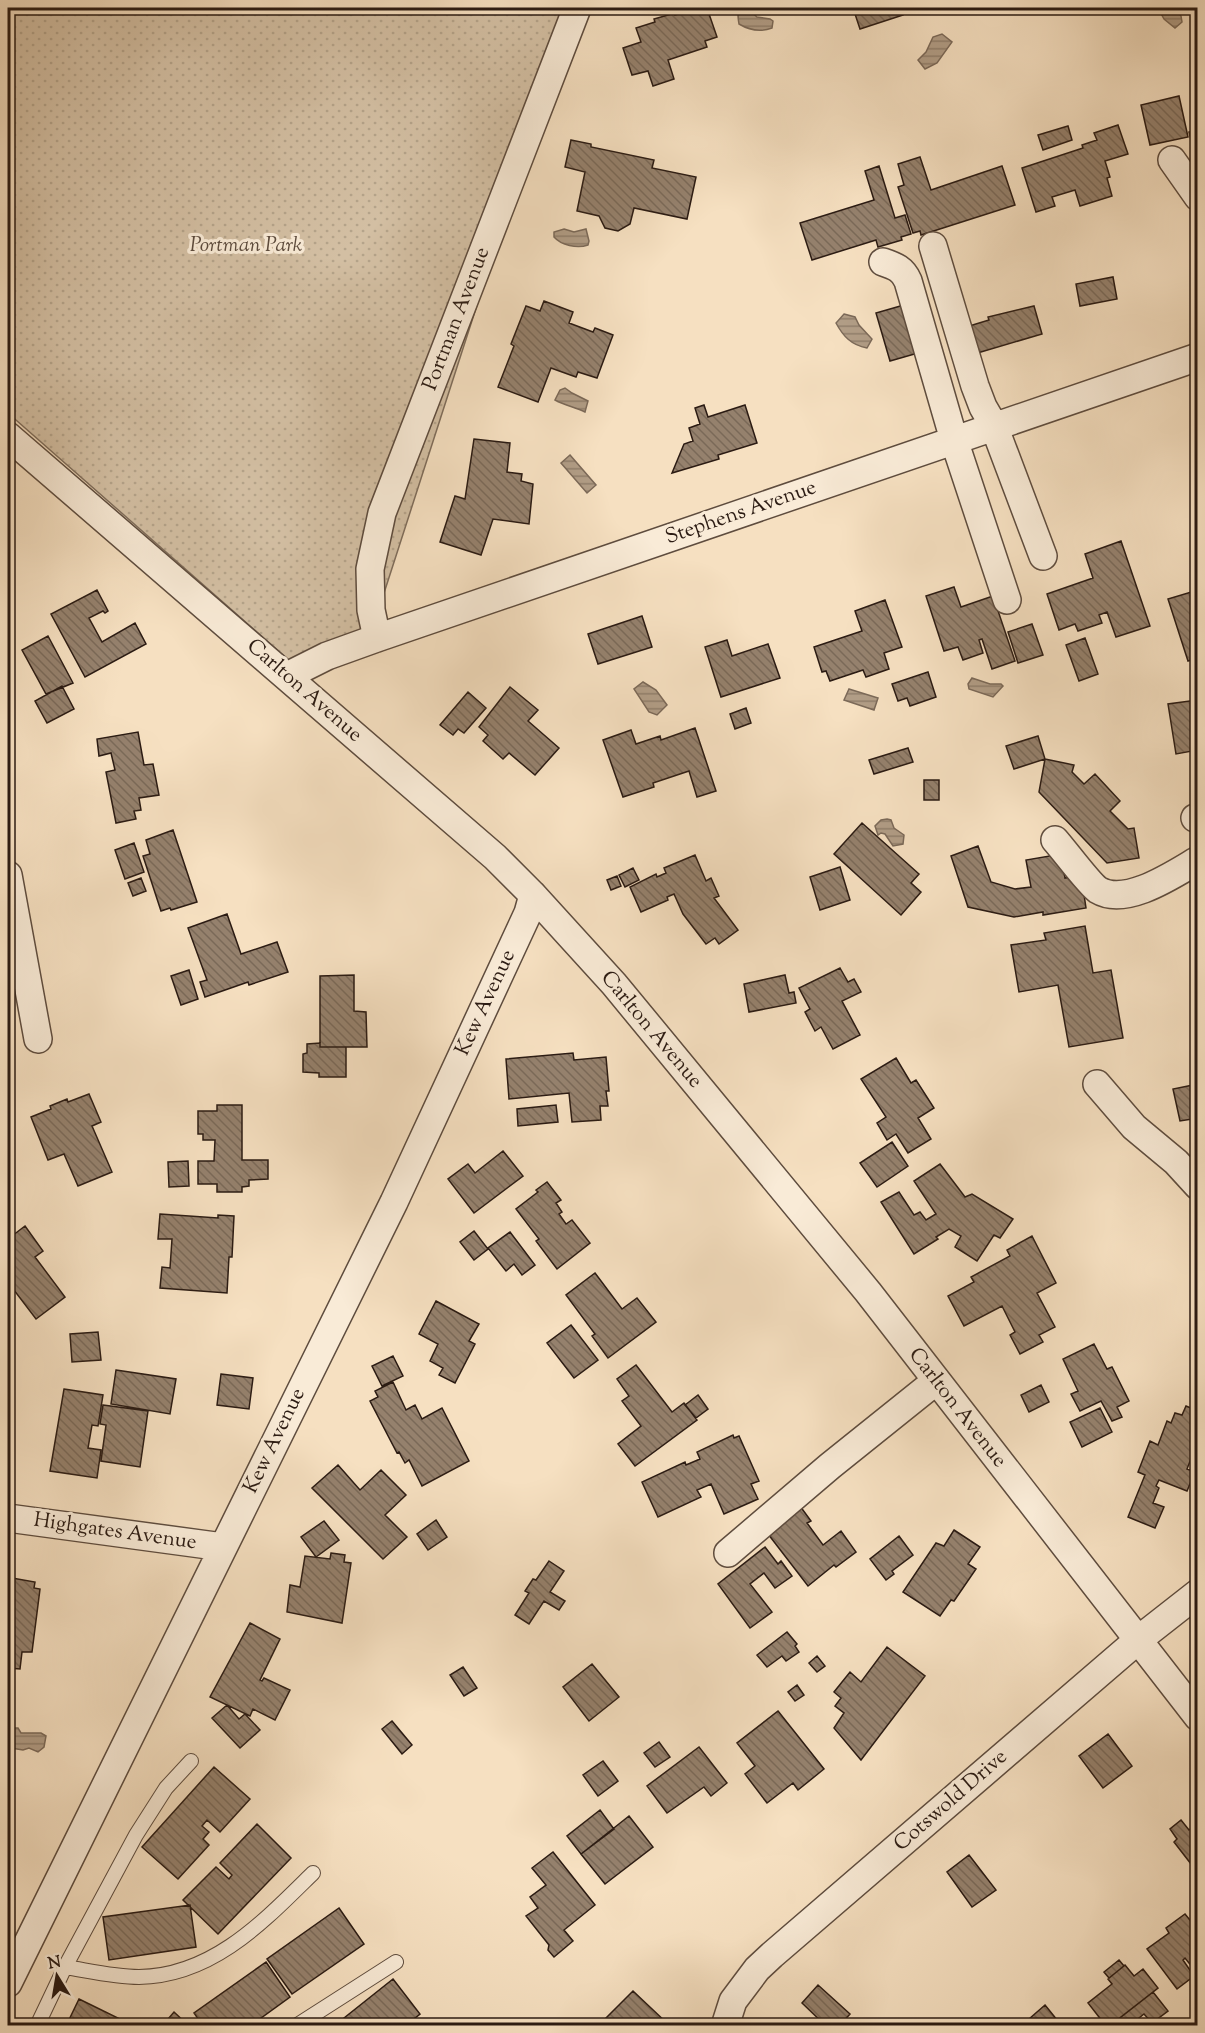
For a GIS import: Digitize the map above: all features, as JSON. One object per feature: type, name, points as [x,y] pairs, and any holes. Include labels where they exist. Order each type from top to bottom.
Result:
[{"type":"street","name":"Portman Avenue","points":[[377,638],[371,610],[370,569],[382,513],[577,8]]},
{"type":"street","points":[[1172,160],[1197,197]]},
{"type":"street","points":[[933,246],[975,386],[994,426],[1043,556]]},
{"type":"street","points":[[884,262],[896,266],[905,273],[908,280],[954,440],[1007,600]]},
{"type":"street","name":"Stephens Avenue","points":[[288,676],[327,656],[377,638],[1197,357]]},
{"type":"street","name":"Carlton Avenue","points":[[8,436],[288,676],[495,857],[533,895],[614,984],[868,1293],[1197,1717]]},
{"type":"street","points":[[1055,840],[1098,890],[1114,895],[1127,894],[1168,878],[1197,860]]},
{"type":"street","points":[[8,875],[38,1039]]},
{"type":"street","name":"Kew Avenue","points":[[8,1983],[394,1202],[528,913],[533,895]]},
{"type":"street","points":[[1097,1084],[1134,1127],[1176,1162],[1197,1186]]},
{"type":"street","points":[[728,1553],[830,1466],[936,1381]]},
{"type":"street","name":"Highgates Avenue","points":[[8,1518],[223,1547]]},
{"type":"street","name":"Cotswold Drive","points":[[725,2025],[733,2001],[772,1955],[1137,1640],[1197,1593]]},
{"type":"lane","points":[[37,2025],[65,1967],[136,1835],[166,1788],[191,1761]]},
{"type":"lane","points":[[65,1967],[116,1976],[141,1977],[176,1971],[205,1961],[236,1944],[258,1927],[313,1873]]},
{"type":"lane","points":[[296,2025],[396,1962]]},
{"type":"green space","name":"Portman Park","points":[[8,8],[573,8],[374,624],[300,670],[8,413]]},
{"type":"shaded area","points":[[740,8],[747,8],[757,17],[770,19],[773,21],[772,28],[755,30],[739,24]]},
{"type":"shaded area","points":[[1158,8],[1175,8],[1182,22],[1175,28],[1164,19]]},
{"type":"shaded area","points":[[942,34],[952,42],[937,63],[925,69],[918,60],[926,52],[933,37]]},
{"type":"shaded area","points":[[564,229],[574,232],[586,229],[588,245],[574,246],[557,240],[554,232]]},
{"type":"shaded area","points":[[844,314],[855,317],[872,339],[867,348],[852,342],[842,332],[836,323]]},
{"type":"shaded area","points":[[565,388],[588,401],[585,412],[555,400],[560,390]]},
{"type":"shaded area","points":[[570,455],[596,485],[587,493],[561,463]]},
{"type":"shaded area","points":[[972,678],[1003,686],[993,697],[969,689],[968,684]]},
{"type":"shaded area","points":[[643,682],[656,690],[667,705],[657,715],[649,712],[634,689]]},
{"type":"shaded area","points":[[849,689],[878,698],[874,710],[844,700]]},
{"type":"shaded area","points":[[881,820],[891,820],[894,828],[904,835],[903,844],[893,846],[885,834],[878,835],[875,826]]},
{"type":"shaded area","points":[[9,1728],[18,1728],[21,1733],[41,1733],[46,1736],[44,1747],[38,1752],[29,1748],[23,1750],[11,1748],[8,1743]]},
{"type":"building","points":[[707,8],[717,37],[705,41],[707,47],[668,60],[674,79],[653,86],[648,71],[632,75],[623,48],[641,42],[636,28],[655,22],[654,19]]},
{"type":"building","points":[[857,8],[901,8],[903,15],[860,29],[854,11]]},
{"type":"building","points":[[1179,96],[1188,137],[1150,145],[1141,105]]},
{"type":"building","points":[[1118,125],[1128,154],[1105,161],[1112,196],[1080,206],[1075,190],[1052,197],[1055,206],[1036,212],[1022,168],[1083,148],[1082,145],[1097,140],[1094,133]]},
{"type":"building","points":[[1068,126],[1072,140],[1043,150],[1038,135]]},
{"type":"building","points":[[1198,130],[1198,168],[1189,132]]},
{"type":"building","points":[[571,140],[591,144],[591,147],[654,160],[652,168],[696,177],[687,219],[634,208],[630,224],[618,231],[605,228],[599,216],[577,211],[585,172],[565,167]]},
{"type":"building","points":[[920,157],[931,190],[1002,166],[1015,205],[921,235],[920,231],[913,233],[898,187],[904,185],[898,164]]},
{"type":"building","points":[[879,166],[895,218],[905,215],[911,234],[901,237],[902,240],[878,247],[876,240],[812,260],[800,223],[874,200],[865,171]]},
{"type":"building","points":[[1113,277],[1117,299],[1080,306],[1076,284]]},
{"type":"building","points":[[544,301],[573,312],[569,323],[593,332],[595,328],[613,335],[597,378],[578,372],[576,377],[551,368],[538,402],[498,387],[526,306],[540,311]]},
{"type":"building","points":[[904,305],[918,353],[890,361],[876,313]]},
{"type":"building","points":[[1034,306],[1042,334],[974,354],[966,327],[989,320],[988,317]]},
{"type":"building","points":[[704,405],[708,417],[745,405],[757,443],[718,455],[719,459],[672,473],[684,444],[693,441],[689,428],[700,424],[695,408]]},
{"type":"building","points":[[474,439],[510,443],[507,472],[522,474],[521,481],[533,484],[529,524],[493,519],[481,555],[440,542],[455,496],[465,499]]},
{"type":"building","points":[[1121,541],[1150,626],[1116,637],[1107,612],[1099,615],[1102,623],[1078,631],[1075,624],[1059,630],[1047,594],[1093,578],[1085,554]]},
{"type":"building","points":[[954,587],[961,607],[993,596],[1015,661],[992,669],[982,639],[979,640],[983,653],[963,660],[958,647],[944,651],[926,596]]},
{"type":"building","points":[[97,590],[108,611],[89,618],[102,642],[135,623],[146,644],[85,677],[51,614]]},
{"type":"building","points":[[1198,590],[1198,658],[1188,661],[1168,599]]},
{"type":"building","points":[[885,600],[902,647],[884,653],[889,669],[866,677],[863,670],[830,681],[826,671],[822,672],[814,647],[862,631],[855,611]]},
{"type":"building","points":[[642,616],[652,647],[598,664],[588,634]]},
{"type":"building","points":[[1032,624],[1043,655],[1018,663],[1008,632]]},
{"type":"building","points":[[48,636],[73,683],[46,694],[22,650]]},
{"type":"building","points":[[1085,638],[1098,674],[1079,681],[1066,645]]},
{"type":"building","points":[[727,640],[732,656],[768,644],[780,678],[721,697],[705,647]]},
{"type":"building","points":[[928,672],[936,697],[910,706],[907,698],[898,701],[892,684]]},
{"type":"building","points":[[62,686],[74,709],[47,723],[35,701]]},
{"type":"building","points":[[510,687],[538,710],[528,721],[559,748],[535,775],[509,753],[503,759],[483,741],[488,735],[479,727]]},
{"type":"building","points":[[468,692],[486,708],[464,733],[458,729],[453,735],[440,725]]},
{"type":"building","points":[[1197,700],[1198,750],[1176,754],[1168,704]]},
{"type":"building","points":[[746,708],[751,723],[735,729],[730,714]]},
{"type":"building","points":[[695,728],[716,791],[697,797],[689,771],[653,783],[654,787],[623,797],[603,740],[631,730],[636,744],[660,736],[661,740]]},
{"type":"building","points":[[138,732],[144,765],[153,764],[159,795],[139,798],[141,810],[134,811],[136,819],[116,823],[106,772],[115,770],[111,753],[99,756],[97,739]]},
{"type":"building","points":[[1038,736],[1045,759],[1014,769],[1006,746]]},
{"type":"building","points":[[908,748],[913,762],[874,774],[869,760]]},
{"type":"building","points":[[1045,759],[1074,765],[1072,772],[1084,784],[1095,774],[1120,801],[1110,811],[1128,829],[1134,828],[1139,858],[1107,863],[1039,792]]},
{"type":"building","points":[[924,780],[939,780],[939,800],[924,800]]},
{"type":"building","points":[[862,823],[919,874],[911,883],[921,892],[901,915],[834,854]]},
{"type":"building","points":[[173,830],[197,902],[161,911],[143,856],[150,854],[146,840]]},
{"type":"building","points":[[134,843],[144,872],[125,879],[115,850]]},
{"type":"building","points":[[978,846],[991,882],[1015,889],[1031,887],[1026,860],[1061,854],[1065,878],[1081,875],[1086,908],[1014,917],[968,907],[951,856]]},
{"type":"building","points":[[695,855],[706,881],[711,878],[719,896],[714,898],[738,930],[719,944],[715,938],[706,944],[683,914],[674,894],[667,897],[668,900],[641,912],[630,887],[656,874],[657,877],[666,873],[664,868]]},
{"type":"building","points":[[840,867],[850,900],[820,910],[810,877]]},
{"type":"building","points":[[633,868],[639,880],[625,887],[619,875]]},
{"type":"building","points":[[617,876],[621,886],[611,890],[607,880]]},
{"type":"building","points":[[141,878],[146,891],[133,896],[128,883]]},
{"type":"building","points":[[227,914],[241,954],[277,942],[288,972],[249,985],[248,982],[205,997],[200,982],[207,980],[188,928]]},
{"type":"building","points":[[1085,926],[1093,973],[1111,970],[1123,1038],[1069,1047],[1058,985],[1019,992],[1011,945],[1046,940],[1044,933]]},
{"type":"building","points":[[840,968],[848,982],[854,979],[861,992],[842,1001],[860,1035],[833,1049],[821,1027],[815,1031],[805,1012],[810,1009],[799,988]]},
{"type":"building","points":[[189,970],[198,999],[181,1005],[171,976]]},
{"type":"building","points":[[354,975],[354,1011],[366,1012],[367,1047],[320,1047],[320,976]]},
{"type":"building","points":[[785,975],[789,993],[794,992],[796,1003],[749,1012],[744,984]]},
{"type":"building","points":[[320,1043],[320,1047],[346,1047],[346,1077],[319,1077],[319,1073],[303,1072],[303,1054],[307,1053],[307,1044]]},
{"type":"building","points":[[573,1053],[574,1060],[606,1057],[608,1106],[600,1106],[601,1120],[572,1122],[569,1093],[509,1099],[506,1059]]},
{"type":"building","points":[[896,1058],[911,1083],[916,1080],[934,1108],[918,1118],[931,1139],[908,1153],[896,1134],[887,1140],[877,1123],[886,1117],[861,1079]]},
{"type":"building","points":[[1198,1084],[1198,1118],[1180,1121],[1173,1089]]},
{"type":"building","points":[[89,1094],[101,1122],[92,1126],[112,1172],[78,1186],[64,1154],[48,1160],[31,1117],[67,1099],[68,1102]]},
{"type":"building","points":[[217,1105],[242,1105],[242,1160],[268,1160],[268,1179],[249,1180],[249,1186],[242,1187],[242,1192],[217,1192],[217,1184],[198,1184],[198,1161],[214,1161],[215,1140],[203,1140],[203,1134],[198,1134],[198,1111],[217,1111]]},
{"type":"building","points":[[556,1105],[558,1122],[518,1126],[517,1109]]},
{"type":"building","points":[[892,1142],[908,1166],[877,1187],[860,1163]]},
{"type":"building","points":[[503,1151],[523,1176],[474,1213],[448,1179],[468,1164],[475,1173]]},
{"type":"building","points":[[188,1161],[189,1186],[169,1187],[168,1162]]},
{"type":"building","points":[[940,1164],[965,1197],[972,1194],[1013,1219],[1000,1238],[994,1235],[977,1261],[955,1247],[961,1236],[949,1229],[914,1254],[881,1202],[899,1192],[914,1215],[920,1212],[926,1220],[936,1214],[914,1181]]},
{"type":"building","points":[[547,1182],[561,1200],[556,1203],[562,1212],[559,1214],[566,1224],[572,1220],[590,1243],[557,1269],[536,1241],[539,1239],[516,1209]]},
{"type":"building","points":[[160,1214],[218,1218],[218,1215],[234,1216],[227,1293],[160,1288],[162,1267],[170,1268],[172,1239],[158,1239]]},
{"type":"building","points":[[25,1226],[43,1251],[35,1257],[65,1297],[36,1319],[14,1290],[8,1295],[8,1239]]},
{"type":"building","points":[[474,1231],[488,1249],[474,1260],[460,1242]]},
{"type":"building","points":[[510,1232],[535,1265],[522,1275],[514,1264],[506,1271],[488,1248]]},
{"type":"building","points":[[1032,1236],[1056,1283],[1037,1293],[1055,1327],[1039,1335],[1043,1342],[1020,1354],[1010,1335],[1015,1332],[1002,1306],[964,1326],[948,1296],[974,1282],[971,1277],[1010,1256],[1007,1250]]},
{"type":"building","points":[[595,1273],[622,1309],[637,1298],[656,1322],[608,1358],[592,1336],[595,1334],[566,1295]]},
{"type":"building","points":[[436,1301],[479,1324],[469,1341],[475,1344],[455,1383],[439,1375],[443,1368],[430,1361],[438,1344],[419,1334]]},
{"type":"building","points":[[571,1325],[598,1360],[574,1378],[547,1343]]},
{"type":"building","points":[[98,1332],[101,1360],[72,1362],[70,1334]]},
{"type":"building","points":[[1094,1344],[1107,1369],[1112,1367],[1129,1401],[1117,1407],[1122,1417],[1112,1421],[1101,1401],[1080,1411],[1071,1394],[1078,1391],[1063,1359]]},
{"type":"building","points":[[393,1356],[403,1376],[382,1386],[372,1366]]},
{"type":"building","points":[[636,1365],[672,1412],[684,1403],[697,1420],[635,1466],[618,1444],[641,1426],[622,1401],[629,1396],[617,1379]]},
{"type":"building","points":[[116,1370],[176,1379],[170,1414],[111,1404]]},
{"type":"building","points":[[221,1374],[253,1378],[249,1409],[217,1405]]},
{"type":"building","points":[[393,1382],[406,1410],[415,1405],[422,1419],[442,1408],[469,1461],[422,1486],[409,1460],[405,1463],[399,1452],[397,1453],[370,1401],[378,1397],[375,1391]]},
{"type":"building","points":[[1041,1385],[1049,1402],[1029,1412],[1021,1395]]},
{"type":"building","points":[[64,1389],[103,1395],[98,1426],[92,1425],[88,1448],[101,1450],[97,1478],[50,1471]]},
{"type":"building","points":[[698,1395],[708,1409],[696,1418],[685,1405]]},
{"type":"building","points":[[103,1405],[148,1411],[140,1467],[101,1461],[106,1425],[100,1424]]},
{"type":"building","points":[[1186,1406],[1198,1411],[1198,1441],[1187,1469],[1195,1472],[1187,1491],[1159,1480],[1156,1486],[1159,1488],[1153,1503],[1164,1507],[1155,1528],[1128,1517],[1145,1475],[1138,1472],[1150,1441],[1158,1445],[1167,1421],[1171,1423],[1175,1413],[1182,1415]]},
{"type":"building","points":[[1100,1408],[1112,1432],[1082,1447],[1070,1422]]},
{"type":"building","points":[[733,1435],[734,1438],[739,1436],[759,1481],[751,1484],[758,1499],[724,1514],[711,1484],[697,1490],[701,1497],[658,1517],[642,1482],[685,1462],[686,1465],[700,1459],[697,1452]]},
{"type":"building","points":[[338,1465],[360,1490],[381,1470],[406,1495],[385,1515],[407,1537],[383,1559],[312,1488]]},
{"type":"building","points":[[797,1502],[811,1521],[807,1523],[823,1545],[841,1531],[856,1552],[836,1567],[834,1565],[808,1586],[765,1530]]},
{"type":"building","points":[[436,1520],[447,1537],[428,1550],[417,1534]]},
{"type":"building","points":[[324,1521],[339,1540],[316,1557],[301,1537]]},
{"type":"building","points":[[954,1530],[980,1547],[968,1564],[976,1569],[954,1601],[951,1600],[940,1616],[903,1592],[936,1543],[944,1546]]},
{"type":"building","points":[[899,1536],[913,1555],[892,1571],[894,1574],[886,1580],[870,1559]]},
{"type":"building","points":[[765,1547],[778,1564],[781,1561],[792,1576],[775,1588],[764,1573],[750,1584],[772,1612],[750,1628],[718,1584]]},
{"type":"building","points":[[331,1553],[345,1555],[344,1562],[351,1563],[342,1623],[287,1612],[290,1585],[300,1587],[305,1556],[330,1559]]},
{"type":"building","points":[[549,1561],[564,1571],[550,1592],[565,1601],[559,1610],[544,1601],[529,1624],[515,1615],[529,1593],[525,1591]]},
{"type":"building","points":[[12,1578],[35,1582],[34,1588],[40,1589],[32,1652],[22,1652],[20,1669],[8,1668],[8,1582],[11,1583]]},
{"type":"building","points":[[250,1623],[280,1639],[260,1680],[264,1678],[290,1690],[275,1720],[253,1709],[250,1716],[210,1697]]},
{"type":"building","points":[[787,1632],[797,1644],[795,1646],[799,1652],[786,1661],[782,1656],[767,1667],[757,1655]]},
{"type":"building","points":[[887,1647],[925,1676],[861,1760],[834,1728],[844,1713],[835,1706],[841,1698],[834,1692],[850,1672],[861,1682]]},
{"type":"building","points":[[817,1656],[825,1666],[817,1672],[809,1663]]},
{"type":"building","points":[[592,1664],[619,1697],[589,1721],[563,1687]]},
{"type":"building","points":[[463,1667],[477,1688],[464,1696],[450,1675]]},
{"type":"building","points":[[797,1685],[804,1695],[795,1701],[788,1692]]},
{"type":"building","points":[[227,1705],[239,1719],[245,1714],[260,1730],[240,1748],[212,1718]]},
{"type":"building","points":[[778,1711],[824,1769],[798,1790],[793,1783],[767,1803],[745,1774],[755,1766],[737,1743]]},
{"type":"building","points":[[392,1721],[412,1745],[402,1754],[382,1729]]},
{"type":"building","points":[[1108,1734],[1132,1766],[1103,1788],[1079,1756]]},
{"type":"building","points":[[659,1742],[670,1757],[655,1767],[644,1753]]},
{"type":"building","points":[[699,1747],[727,1783],[711,1796],[704,1787],[667,1813],[647,1786]]},
{"type":"building","points":[[603,1761],[618,1781],[598,1796],[583,1775]]},
{"type":"building","points":[[214,1767],[250,1799],[220,1832],[207,1820],[202,1826],[209,1832],[203,1839],[209,1845],[178,1879],[142,1847]]},
{"type":"building","points":[[600,1810],[614,1829],[581,1854],[567,1836]]},
{"type":"building","points":[[629,1816],[653,1847],[605,1884],[581,1854]]},
{"type":"building","points":[[1181,1820],[1189,1830],[1198,1823],[1198,1873],[1174,1842],[1177,1839],[1170,1829]]},
{"type":"building","points":[[257,1824],[291,1858],[218,1934],[183,1900],[216,1867],[229,1879],[232,1875],[220,1863]]},
{"type":"building","points":[[553,1852],[595,1905],[564,1930],[573,1941],[554,1957],[548,1950],[549,1945],[526,1916],[538,1908],[530,1897],[546,1885],[532,1868]]},
{"type":"building","points":[[969,1855],[996,1890],[972,1907],[947,1872]]},
{"type":"building","points":[[190,1905],[196,1947],[109,1960],[103,1917]]},
{"type":"building","points":[[339,1908],[364,1944],[292,1994],[267,1959]]},
{"type":"building","points":[[1185,1914],[1198,1930],[1198,1965],[1193,1968],[1185,1958],[1183,1960],[1194,1976],[1177,1989],[1147,1949],[1169,1933],[1166,1928]]},
{"type":"building","points":[[1119,1960],[1124,1966],[1109,1978],[1104,1972]]},
{"type":"building","points":[[266,1962],[290,1997],[250,2026],[203,2026],[194,2013]]},
{"type":"building","points":[[1125,1965],[1134,1976],[1143,1969],[1158,1988],[1112,2024],[1106,2026],[1088,2003],[1112,1984],[1108,1979]]},
{"type":"building","points":[[393,1979],[420,2014],[405,2026],[334,2026]]},
{"type":"building","points":[[818,1985],[850,2014],[839,2026],[826,2026],[802,2003]]},
{"type":"building","points":[[633,1991],[670,2026],[599,2025]]},
{"type":"building","points":[[1153,1992],[1168,2011],[1152,2023],[1144,2014],[1129,2026],[1112,2024]]},
{"type":"building","points":[[79,1999],[118,2018],[114,2026],[66,2026]]},
{"type":"building","points":[[1045,2005],[1062,2026],[1021,2026]]},
{"type":"building","points":[[174,2012],[189,2026],[162,2026]]}]
